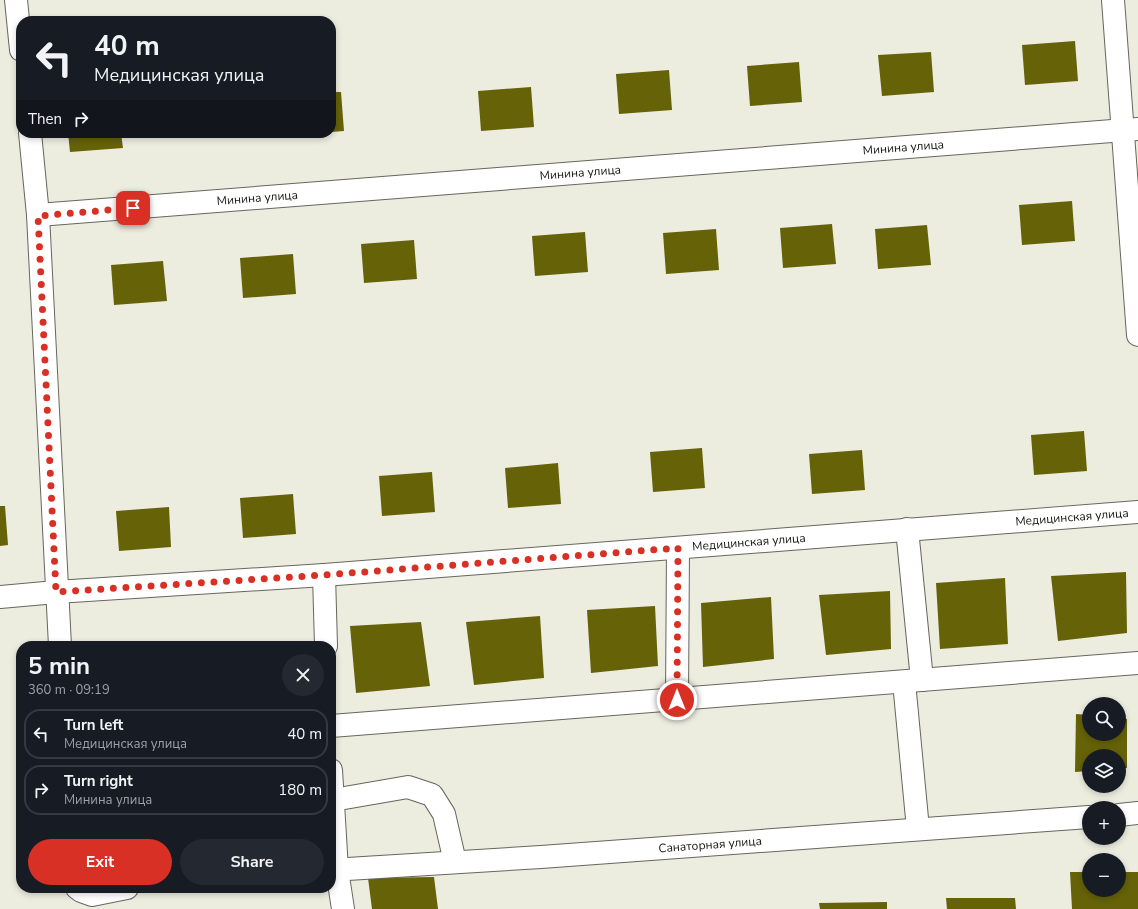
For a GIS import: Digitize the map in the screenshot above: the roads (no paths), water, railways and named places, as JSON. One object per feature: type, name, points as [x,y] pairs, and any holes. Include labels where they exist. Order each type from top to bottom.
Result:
[{"type":"street","points":[[16,0],[18,16]]},
{"type":"street","points":[[1113,0],[1131,130],[1138,335]]},
{"type":"street","name":"Минина улица","points":[[38,216],[1131,130]]},
{"type":"street","points":[[30,138],[38,216],[60,641]]},
{"type":"street","name":"Медицинская улица","points":[[0,597],[324,575],[1138,512]]},
{"type":"street","points":[[906,529],[918,829]]},
{"type":"street","points":[[677,700],[678,548]]},
{"type":"street","points":[[324,575],[326,641]]},
{"type":"street","points":[[336,726],[1138,663]]},
{"type":"street","points":[[336,799],[408,787],[432,795],[444,814],[455,862]]},
{"type":"street","points":[[1126,814],[1138,813]]},
{"type":"street","name":"Санаторная улица","points":[[336,870],[1082,817]]},
{"type":"street","points":[[336,880],[342,909]]},
{"type":"street","points":[[86,893],[92,895],[102,893]]}]
